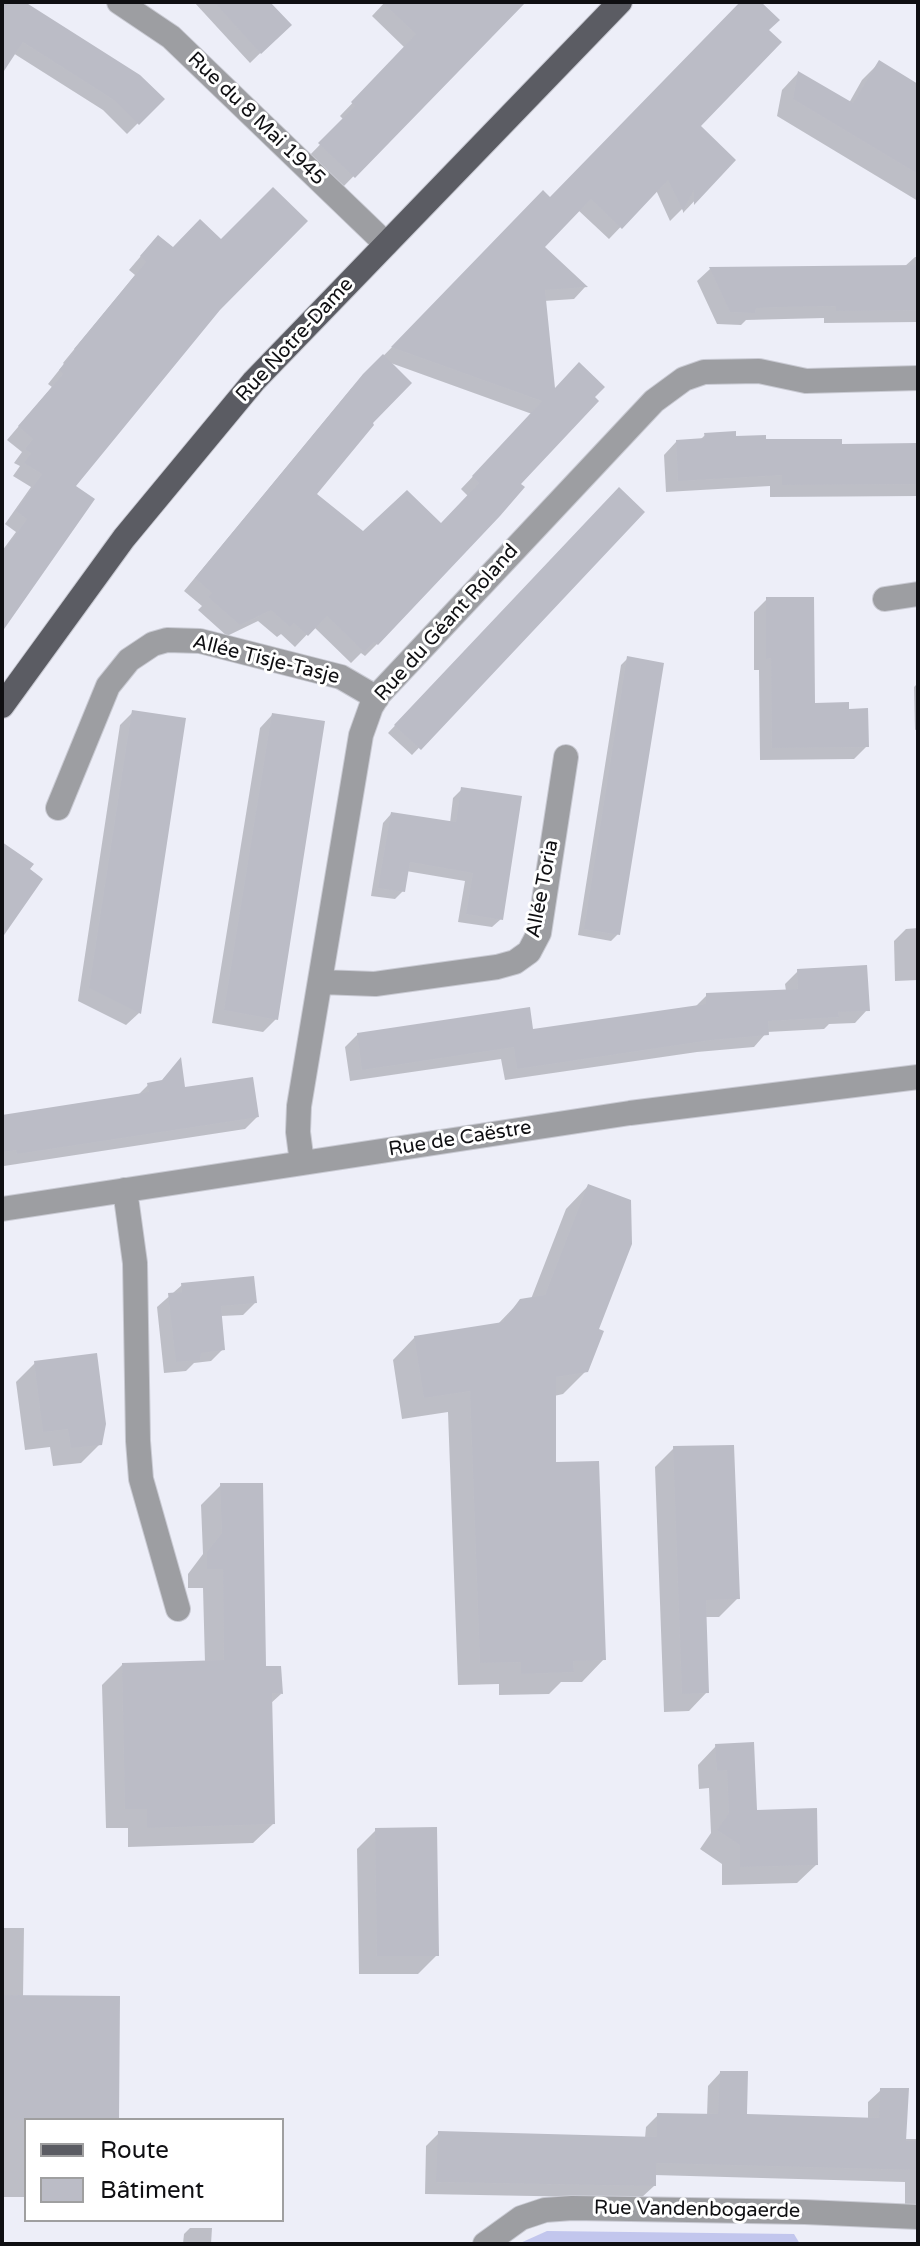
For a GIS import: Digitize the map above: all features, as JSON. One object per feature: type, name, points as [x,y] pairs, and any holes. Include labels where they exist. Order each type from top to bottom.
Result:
[{"type":"main road","name":"Rue Notre-Dame","points":[[2,706],[62,620],[151,503],[254,381],[620,2]]},
{"type":"street","name":"Rue du 8 Mai 1945","points":[[119,2],[171,37],[386,244]]},
{"type":"street","name":"Rue du Géant Roland","points":[[302,1163],[299,1106],[361,735],[377,698],[654,401],[684,379],[704,372],[759,371],[806,381],[918,378]]},
{"type":"street","points":[[885,599],[918,594]]},
{"type":"street","name":"Allée Tisje-Tasje","points":[[58,808],[108,686],[129,660],[153,644],[167,640],[200,641],[341,677],[377,698]]},
{"type":"street","name":"Allée Toria","points":[[321,982],[375,984],[497,967],[515,962],[529,952],[539,933],[566,757]]},
{"type":"street","name":"Rue de Caëstre","points":[[2,1209],[643,1111],[918,1077]]},
{"type":"street","points":[[125,1190],[135,1263],[141,1479],[178,1609]]},
{"type":"street","name":"Rue Vandenbogaerde","points":[[485,2244],[521,2218],[545,2210],[572,2208],[918,2217]]},
{"type":"shaded area","points":[[547,2231],[794,2234],[800,2244],[518,2244]]},
{"type":"building","points":[[2,2],[25,2],[140,75],[165,99],[139,125],[114,100],[23,42],[2,74]]},
{"type":"building","points":[[214,2],[270,2],[292,25],[261,54]]},
{"type":"building","points":[[382,2],[526,2],[355,178],[318,143],[355,106],[351,102],[416,34]]},
{"type":"building","points":[[740,2],[761,2],[780,20],[769,30],[782,42],[701,126],[736,160],[694,205],[694,190],[683,211],[668,180],[622,229],[591,199],[545,247],[588,287],[545,290],[555,388],[579,362],[605,387],[595,397],[599,401],[521,484],[525,487],[500,516],[378,645],[374,642],[364,652],[327,616],[308,636],[294,623],[290,627],[271,610],[240,625],[208,597],[212,593],[195,578],[363,374],[383,354],[412,383],[373,423],[317,494],[363,531],[407,490],[441,523],[479,483],[472,476],[542,401],[391,347],[543,190],[550,197]]},
{"type":"building","points":[[879,60],[918,84],[918,174],[793,99],[798,71],[853,103]]},
{"type":"building","points":[[273,187],[308,221],[220,310],[76,486],[95,499],[2,632],[2,553],[27,519],[16,511],[42,474],[24,463],[31,453],[25,449],[33,439],[18,426],[63,374],[59,370],[74,349],[146,262],[140,256],[158,235],[173,247],[200,219],[221,239]]},
{"type":"building","points":[[918,265],[918,310],[836,311],[836,306],[781,307],[756,308],[755,313],[730,312],[709,267]]},
{"type":"building","points":[[736,431],[736,436],[766,435],[766,439],[842,439],[842,444],[918,443],[918,484],[782,485],[782,475],[678,481],[676,440],[705,438],[704,433]]},
{"type":"building","points":[[619,487],[645,512],[421,750],[394,725]]},
{"type":"building","points":[[766,597],[814,597],[815,703],[849,702],[849,709],[868,708],[869,747],[772,748],[771,658],[766,659]]},
{"type":"building","points":[[627,656],[664,663],[620,935],[584,929]]},
{"type":"building","points":[[132,710],[186,718],[141,1014],[89,988]]},
{"type":"building","points":[[272,713],[325,721],[278,1020],[224,1010]]},
{"type":"building","points":[[461,787],[522,796],[503,920],[466,914],[473,873],[410,862],[405,892],[378,888],[391,812],[456,822]]},
{"type":"building","points":[[2,842],[34,864],[30,869],[43,879],[2,938]]},
{"type":"building","points":[[867,965],[870,1011],[838,1012],[839,1017],[768,1021],[769,1035],[711,1040],[517,1069],[514,1047],[362,1070],[357,1033],[530,1007],[533,1029],[706,1004],[706,993],[798,989],[797,969]]},
{"type":"building","points":[[181,1057],[185,1087],[253,1077],[259,1117],[17,1154],[16,1150],[2,1152],[2,1115],[149,1092],[147,1083],[162,1080]]},
{"type":"building","points":[[588,1184],[631,1200],[632,1244],[599,1329],[604,1331],[588,1372],[556,1377],[556,1462],[599,1461],[606,1660],[573,1661],[574,1672],[521,1674],[521,1662],[480,1663],[470,1391],[424,1398],[414,1336],[503,1322],[520,1299],[545,1295]]},
{"type":"building","points":[[254,1276],[257,1303],[221,1306],[225,1350],[201,1353],[200,1360],[176,1362],[168,1293],[182,1292],[181,1283]]},
{"type":"building","points":[[97,1353],[106,1424],[102,1445],[71,1448],[68,1429],[43,1432],[34,1361]]},
{"type":"building","points":[[734,1445],[740,1599],[706,1600],[709,1693],[682,1694],[673,1446]]},
{"type":"building","points":[[220,1483],[263,1483],[266,1666],[281,1666],[283,1694],[272,1693],[275,1824],[147,1828],[147,1809],[125,1809],[122,1663],[224,1660],[223,1569],[207,1569],[207,1552],[222,1533]]},
{"type":"building","points":[[754,1742],[757,1810],[817,1808],[818,1865],[740,1867],[740,1845],[717,1830],[729,1813],[727,1770],[717,1771],[715,1744]]},
{"type":"building","points":[[437,1827],[439,1956],[377,1956],[375,1828]]},
{"type":"building","points":[[2,1995],[120,1996],[119,2118],[2,2120]]},
{"type":"building","points":[[720,2071],[748,2071],[747,2114],[879,2118],[880,2088],[909,2088],[906,2141],[918,2141],[918,2170],[656,2163],[656,2186],[436,2182],[438,2131],[657,2137],[657,2113],[718,2114]]}]
